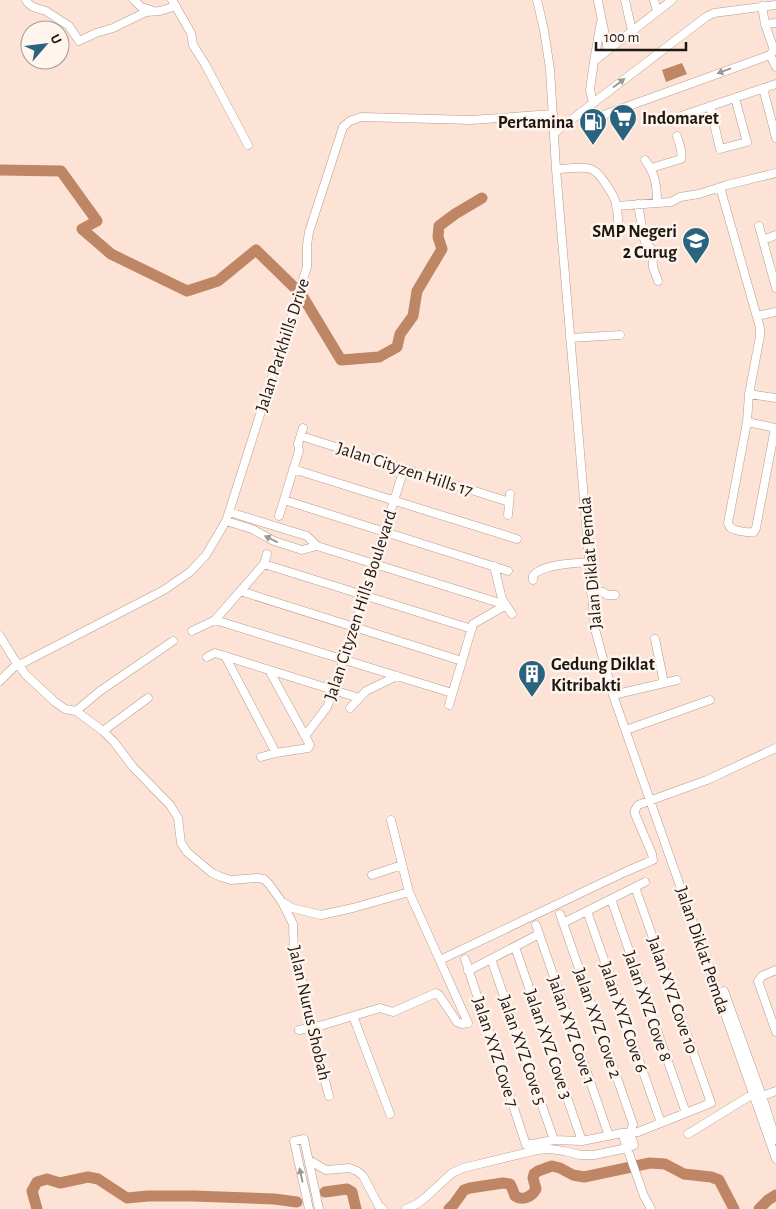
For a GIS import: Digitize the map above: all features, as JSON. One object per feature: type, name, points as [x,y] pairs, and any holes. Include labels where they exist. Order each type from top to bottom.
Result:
[{"type":"street","points":[[26,0],[33,7],[46,10],[69,26],[79,41],[113,28],[146,12],[160,11],[174,3],[191,33],[194,45],[248,145]]},
{"type":"street","points":[[134,0],[141,6],[154,11]]},
{"type":"street","name":"Jalan Diklat Pemda","points":[[537,0],[550,69],[556,169],[595,629],[602,658],[650,801],[772,1136],[776,1159]]},
{"type":"street","points":[[625,0],[632,31]]},
{"type":"street","points":[[654,0],[658,11]]},
{"type":"street","points":[[594,61],[672,0]]},
{"type":"street","points":[[598,1],[608,50]]},
{"type":"street","points":[[554,133],[706,17],[714,13],[776,5]]},
{"type":"street","points":[[581,112],[589,116],[598,117],[770,55],[774,50],[762,8]]},
{"type":"street","points":[[593,103],[590,90],[601,18]]},
{"type":"street","points":[[765,22],[776,23]]},
{"type":"street","points":[[770,55],[776,67]]},
{"type":"street","points":[[678,117],[776,84]]},
{"type":"street","points":[[763,88],[776,138]]},
{"type":"street","points":[[710,106],[720,149],[747,142],[735,98]]},
{"type":"street","name":"Jalan Parkhills Drive","points":[[0,681],[19,664],[164,590],[190,572],[206,554],[226,521],[229,512],[307,267],[306,245],[309,232],[343,127],[350,121],[361,117],[470,120],[553,114]]},
{"type":"street","points":[[651,168],[681,159],[677,136]]},
{"type":"street","points":[[645,160],[651,168],[657,188],[657,202]]},
{"type":"street","points":[[556,169],[589,168],[600,175],[615,200],[619,230]]},
{"type":"street","points":[[616,206],[671,202],[680,197],[699,194],[776,173]]},
{"type":"street","points":[[720,187],[760,328],[749,394],[747,422],[728,523],[733,529],[750,533],[754,532],[756,528],[776,428],[747,422]]},
{"type":"street","points":[[638,204],[644,239],[646,244],[652,249],[653,266],[658,281]]},
{"type":"street","points":[[759,226],[773,263],[776,288]]},
{"type":"street","points":[[763,240],[776,236]]},
{"type":"street","points":[[757,316],[776,312]]},
{"type":"street","points":[[570,338],[620,335]]},
{"type":"street","points":[[749,394],[776,398]]},
{"type":"street","points":[[279,516],[299,451],[298,444],[303,428]]},
{"type":"street","name":"Jalan Cityzen Hills 17","points":[[301,436],[404,469],[510,498],[508,515]]},
{"type":"street","points":[[293,469],[517,539]]},
{"type":"street","name":"Jalan Cityzen Hills Boulevard","points":[[305,736],[327,707],[334,690],[404,469]]},
{"type":"street","points":[[284,500],[508,570]]},
{"type":"street","points":[[229,512],[307,536],[317,546],[506,605]]},
{"type":"street","points":[[226,521],[252,529],[274,542],[302,550],[317,546]]},
{"type":"street","points":[[192,631],[215,620],[264,564],[267,554]]},
{"type":"street","points":[[533,580],[536,572],[547,568],[590,562]]},
{"type":"street","points":[[264,564],[472,629]]},
{"type":"street","points":[[494,566],[502,598],[512,614]]},
{"type":"street","points":[[240,591],[462,661]]},
{"type":"street","points":[[591,592],[615,595]]},
{"type":"street","points":[[448,705],[473,624],[506,605]]},
{"type":"street","points":[[215,620],[452,693]]},
{"type":"street","name":"Jalan Nurus Shobah","points":[[0,636],[26,675],[54,702],[65,709],[76,710],[103,731],[133,767],[170,804],[178,818],[181,843],[187,852],[212,873],[221,877],[231,880],[264,879],[282,902],[293,924],[294,952],[329,1096]]},
{"type":"street","points":[[655,639],[664,683]]},
{"type":"street","points":[[76,710],[100,691],[173,641]]},
{"type":"street","points":[[207,657],[215,653],[359,698]]},
{"type":"street","points":[[225,656],[276,753]]},
{"type":"street","points":[[261,757],[308,748],[310,745],[269,670]]},
{"type":"street","points":[[350,708],[366,691],[398,676]]},
{"type":"street","points":[[614,695],[677,680]]},
{"type":"street","points":[[103,731],[148,698]]},
{"type":"street","points":[[626,730],[710,700]]},
{"type":"street","points":[[653,860],[634,810],[638,805],[707,780],[776,748]]},
{"type":"street","points":[[299,1030],[382,1008],[392,1012],[436,994],[457,1022],[462,1024],[468,1022],[409,892],[390,820]]},
{"type":"street","points":[[440,960],[669,853]]},
{"type":"street","points":[[372,875],[402,865]]},
{"type":"street","points":[[563,923],[645,882]]},
{"type":"street","name":"Jalan XYZ Cove 10","points":[[635,887],[711,1104],[686,1113]]},
{"type":"street","points":[[282,902],[292,908],[321,915],[409,892]]},
{"type":"street","name":"Jalan XYZ Cove 8","points":[[611,899],[686,1113]]},
{"type":"street","name":"Jalan XYZ Cove 6","points":[[587,911],[661,1123]]},
{"type":"street","name":"Jalan XYZ Cove 2","points":[[560,914],[633,1124],[626,1133],[634,1145],[628,1148]]},
{"type":"street","name":"Jalan XYZ Cove 1","points":[[536,925],[609,1136]]},
{"type":"street","points":[[468,971],[539,934]]},
{"type":"street","name":"Jalan XYZ Cove 3","points":[[515,947],[582,1141]]},
{"type":"street","name":"Jalan XYZ Cove 5","points":[[491,959],[554,1140]]},
{"type":"street","name":"Jalan XYZ Cove 7","points":[[465,960],[526,1145],[554,1140]]},
{"type":"street","points":[[776,970],[762,976],[758,981],[776,1032]]},
{"type":"street","points":[[724,991],[733,1026]]},
{"type":"street","points":[[353,1016],[390,1114]]},
{"type":"street","points":[[688,1134],[757,1096],[776,1091]]},
{"type":"street","points":[[554,1140],[582,1141],[638,1132],[686,1113]]},
{"type":"street","points":[[309,1209],[294,1141],[304,1139],[319,1209]]},
{"type":"street","points":[[406,1209],[426,1197],[452,1173],[463,1168],[537,1150],[550,1149],[580,1155],[594,1155],[628,1148],[644,1196],[651,1209]]},
{"type":"street","points":[[309,1160],[326,1170],[348,1168],[357,1171],[363,1176],[379,1206],[383,1209]]},
{"type":"street","points":[[314,1184],[326,1170]]},
{"type":"shaded area","points":[[682,63],[687,74],[666,82],[662,70]]},
{"type":"waterway","points":[[0,170],[61,171],[97,221],[82,229],[111,254],[187,291],[218,281],[256,250],[296,289]]},
{"type":"waterway","points":[[303,297],[341,360],[379,357],[397,347],[400,334],[413,316],[417,291],[442,249],[438,237],[439,226],[482,198]]},
{"type":"waterway","points":[[449,1209],[464,1190],[470,1188],[503,1183],[510,1184],[515,1196],[527,1197],[536,1189],[533,1178],[534,1174],[552,1166],[573,1175],[584,1177],[650,1163],[665,1164],[684,1174],[711,1177],[719,1180],[734,1209]]},
{"type":"waterway","points":[[37,1209],[32,1191],[37,1182],[47,1179],[60,1183],[88,1177],[98,1179],[127,1198],[193,1196],[274,1199],[297,1202]]},
{"type":"waterway","points":[[325,1192],[347,1189],[352,1192],[356,1209]]},
{"type":"waterway","points":[[759,1209],[776,1195]]},
{"type":"place","name":"Indomaret","points":[[623,142]]},
{"type":"place","name":"Pertamina","points":[[593,146]]},
{"type":"place","name":"SMP Negeri 2 Curug","points":[[696,265]]},
{"type":"place","name":"Gedung Diklat Kitribakti","points":[[532,698]]}]
